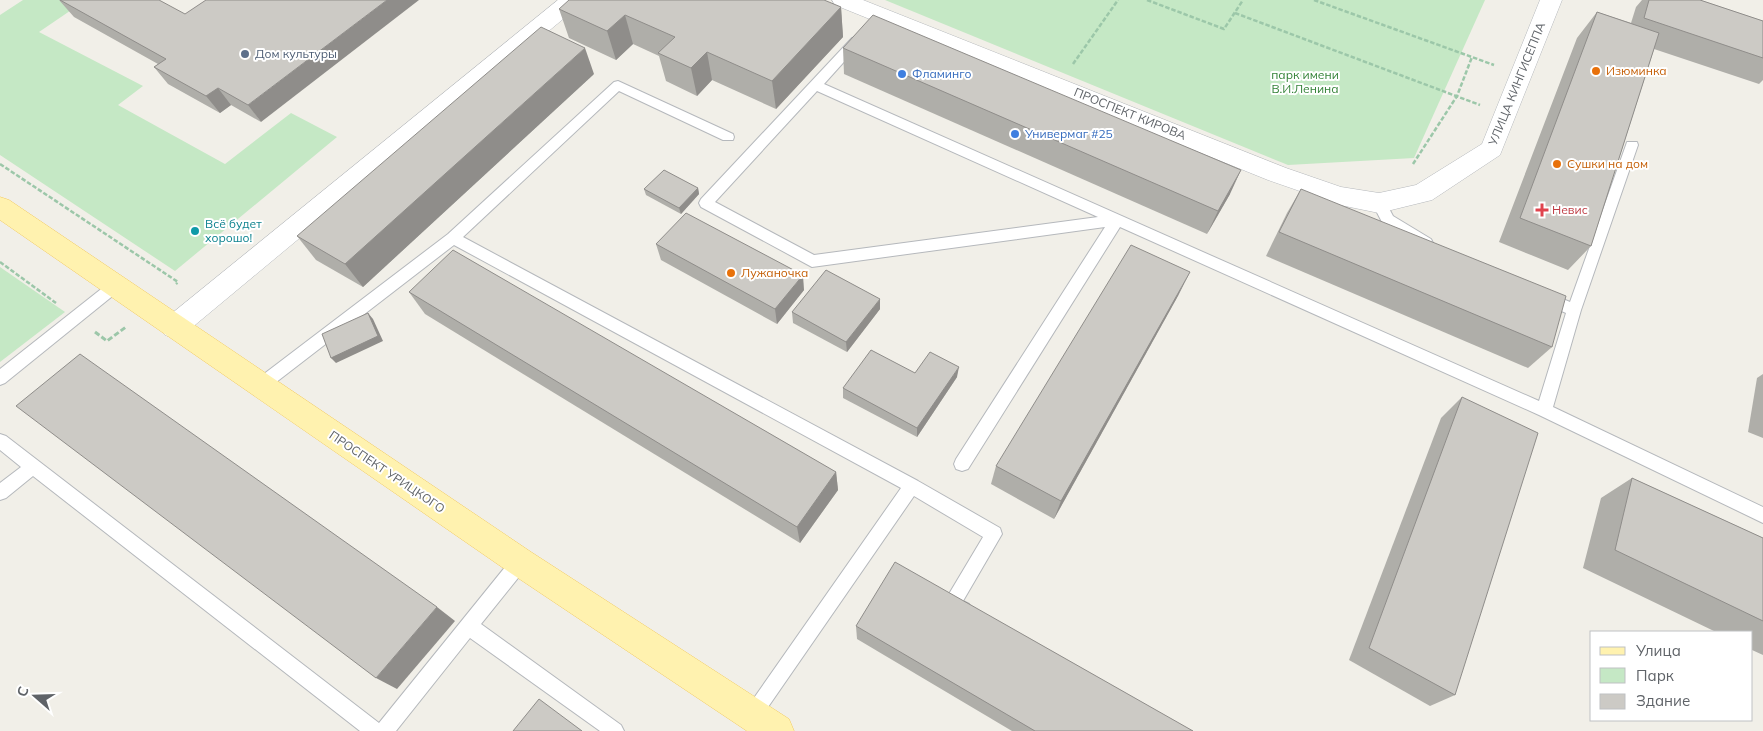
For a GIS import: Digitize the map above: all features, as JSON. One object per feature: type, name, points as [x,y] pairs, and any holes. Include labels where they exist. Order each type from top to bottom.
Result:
[{"type":"main road","name":"ПРОСПЕКТ УРИЦКОГО","points":[[0,207],[520,562],[765,723]]},
{"type":"street","points":[[174,327],[572,0]]},
{"type":"street","name":"ПРОСПЕКТ КИРОВА","points":[[843,0],[874,22],[1058,85],[1277,174],[1340,196],[1379,203],[1423,193]]},
{"type":"street","name":"УЛИЦА КИНГИСЕППА","points":[[1423,193],[1492,149],[1551,0]]},
{"type":"lane","points":[[874,22],[706,203],[812,261],[1117,220]]},
{"type":"lane","points":[[261,386],[454,238],[618,85],[728,137]]},
{"type":"lane","points":[[815,85],[1544,410],[1763,515]]},
{"type":"lane","points":[[1544,410],[1574,310],[1632,145]]},
{"type":"lane","points":[[1379,203],[1388,220],[1435,248]]},
{"type":"lane","points":[[962,464],[1117,220]]},
{"type":"lane","points":[[454,238],[912,486],[994,534],[952,604],[978,618]]},
{"type":"lane","points":[[0,378],[115,286]]},
{"type":"lane","points":[[1530,291],[1574,310]]},
{"type":"lane","points":[[0,441],[375,731]]},
{"type":"lane","points":[[0,493],[33,467]]},
{"type":"lane","points":[[765,723],[912,486]]},
{"type":"lane","points":[[384,731],[520,562]]},
{"type":"lane","points":[[469,626],[615,731]]},
{"type":"path","points":[[1058,85],[1118,0]]},
{"type":"path","points":[[1147,0],[1224,29],[1243,0]]},
{"type":"path","points":[[1314,0],[1522,75]]},
{"type":"path","points":[[1235,13],[1507,115]]},
{"type":"path","points":[[1409,170],[1457,96],[1472,57]]},
{"type":"path","points":[[0,164],[178,282],[149,309]]},
{"type":"green space","points":[[23,0],[86,0],[39,32],[143,86],[118,105],[225,164],[291,113],[337,137],[175,271],[0,155],[0,15]]},
{"type":"green space","name":"парк имени В.И.Ленина","points":[[885,0],[1485,0],[1414,158],[1288,165]]},
{"type":"green space","points":[[0,267],[65,312],[0,362]]},
{"type":"building","name":"Дом культуры","points":[[60,0],[159,0],[185,14],[206,0],[387,0],[248,105],[218,88],[206,96],[154,67],[166,59]]},
{"type":"building","points":[[569,0],[824,0],[841,7],[772,81],[707,52],[691,68],[658,53],[675,37],[625,15],[607,31],[559,9]]},
{"type":"building","points":[[1649,0],[1700,0],[1763,21],[1763,58],[1644,18]]},
{"type":"building","points":[[1597,12],[1659,33],[1591,246],[1520,218]]},
{"type":"building","points":[[873,15],[1241,170],[1218,211],[843,48]]},
{"type":"building","points":[[541,27],[585,48],[345,264],[297,236]]},
{"type":"building","points":[[664,170],[698,188],[679,208],[644,189]]},
{"type":"building","points":[[1301,189],[1566,296],[1552,347],[1279,232]]},
{"type":"building","points":[[686,213],[803,275],[775,309],[656,244]]},
{"type":"building","points":[[1131,245],[1190,272],[1061,501],[996,466]]},
{"type":"building","points":[[453,250],[836,472],[797,527],[409,292]]},
{"type":"building","points":[[826,270],[880,299],[846,342],[792,312]]},
{"type":"building","points":[[368,313],[378,336],[331,358],[322,334]]},
{"type":"building","points":[[871,350],[915,373],[930,352],[959,367],[917,428],[843,388]]},
{"type":"building","points":[[80,354],[437,607],[376,678],[16,406]]},
{"type":"building","points":[[1462,397],[1538,433],[1455,695],[1369,648]]},
{"type":"building","points":[[1632,478],[1763,538],[1763,621],[1615,550]]},
{"type":"building","points":[[895,562],[1193,731],[1035,731],[856,626]]},
{"type":"building","points":[[539,699],[582,731],[513,731]]},
{"type":"place","name":"Дом культуры","points":[[245,54]]},
{"type":"place","name":"Изюминка","points":[[1596,71]]},
{"type":"place","name":"Фламинго","points":[[902,74]]},
{"type":"place","name":"Универмаг #25","points":[[1015,134]]},
{"type":"place","name":"Сушки на дом","points":[[1557,164]]},
{"type":"place","name":"Невис","points":[[1542,210]]},
{"type":"place","name":"Всё будет хорошо!","points":[[195,231]]},
{"type":"place","name":"Лужаночка","points":[[731,273]]}]
